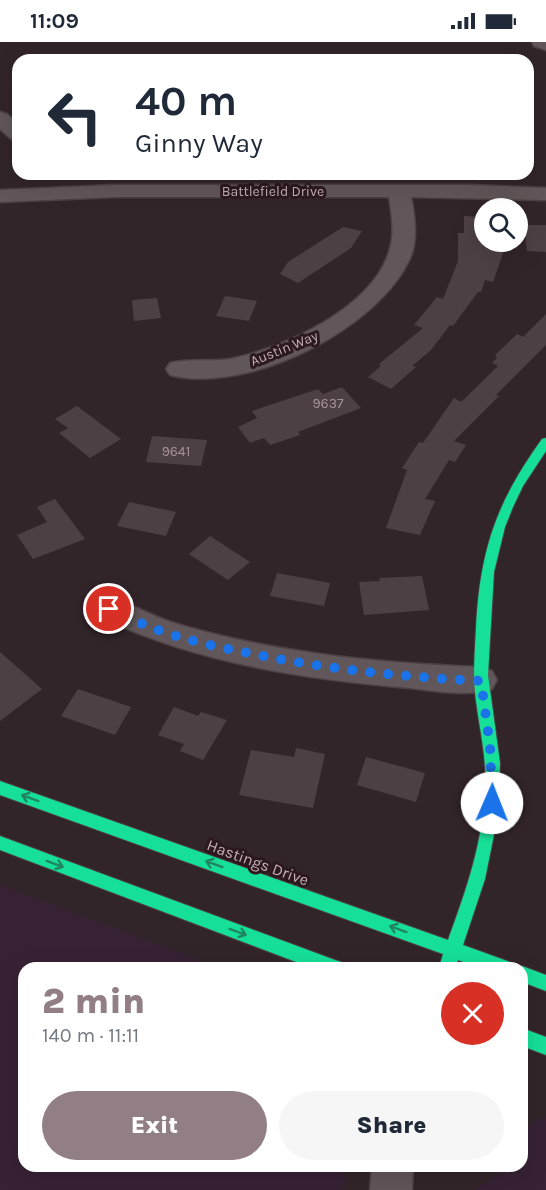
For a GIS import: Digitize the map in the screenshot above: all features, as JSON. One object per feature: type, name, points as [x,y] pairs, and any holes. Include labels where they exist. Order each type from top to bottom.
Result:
[{"type":"street","points":[[541,42],[546,44]]},
{"type":"street","points":[[0,118],[12,129]]},
{"type":"street","name":"Battlefield Drive","points":[[0,196],[34,184],[546,194]]},
{"type":"street","name":"Austin Way","points":[[179,369],[229,368],[280,353],[332,327],[360,307],[390,273],[400,254],[404,231],[399,191]]},
{"type":"street","points":[[449,962],[483,854],[490,820],[493,786],[481,681],[484,577],[505,501],[522,471],[546,442]]},
{"type":"street","points":[[109,609],[155,629],[202,644],[266,657],[408,678],[481,681]]},
{"type":"street","name":"Hastings Drive","points":[[0,788],[488,962]]},
{"type":"street","points":[[0,843],[319,962]]},
{"type":"street","points":[[528,976],[546,983]]},
{"type":"street","points":[[528,1040],[546,1047]]},
{"type":"street","points":[[391,1190],[392,1172]]},
{"type":"shaded area","points":[[0,885],[204,962],[18,962],[18,1172],[346,1172],[344,1190],[0,1190]]},
{"type":"shaded area","points":[[546,1117],[546,1190],[475,1190],[501,1172],[528,1172],[528,1126]]},
{"type":"building","points":[[464,216],[474,216],[474,252],[504,252],[493,282],[485,280],[481,292],[478,292],[453,326],[450,325],[431,350],[412,366],[416,367],[391,389],[368,377],[381,366],[379,364],[423,328],[414,325],[437,297],[443,299],[458,261],[458,233],[464,233]]},
{"type":"building","points":[[528,225],[546,225],[546,252],[528,251]]},
{"type":"building","points":[[343,227],[362,231],[351,248],[298,283],[280,274],[288,262]]},
{"type":"building","points":[[225,296],[257,301],[249,321],[216,316]]},
{"type":"building","points":[[157,298],[161,318],[134,321],[132,300]]},
{"type":"building","points":[[546,314],[546,345],[454,441],[466,445],[455,462],[449,460],[425,499],[435,501],[420,535],[386,528],[407,470],[402,468],[419,442],[423,443],[454,398],[461,402],[498,366],[492,363],[497,358],[495,355],[517,334],[523,337]]},
{"type":"building","points":[[342,387],[361,408],[298,432],[300,435],[270,445],[264,438],[250,443],[238,427],[257,418],[252,411],[318,389],[323,394]]},
{"type":"building","points":[[77,406],[121,439],[90,458],[59,433],[68,428],[55,419]]},
{"type":"building","points":[[152,436],[207,440],[201,466],[146,462]]},
{"type":"building","points":[[55,499],[85,539],[33,559],[17,535],[47,522],[37,507]]},
{"type":"building","points":[[129,502],[176,512],[166,536],[117,526]]},
{"type":"building","points":[[210,536],[250,562],[228,580],[189,554]]},
{"type":"building","points":[[277,573],[330,583],[324,606],[270,596]]},
{"type":"building","points":[[422,576],[429,610],[364,615],[359,582],[380,581],[379,578]]},
{"type":"building","points":[[0,652],[42,689],[0,721]]},
{"type":"building","points":[[78,689],[131,707],[115,735],[61,716]]},
{"type":"building","points":[[174,707],[198,716],[201,712],[227,720],[203,760],[180,751],[184,744],[158,735]]},
{"type":"building","points":[[296,748],[325,754],[313,808],[239,795],[251,750],[294,757]]},
{"type":"building","points":[[366,757],[425,773],[416,802],[357,785]]},
{"type":"traffic: fast","points":[[449,962],[477,879],[488,834],[491,810],[492,763],[481,675],[485,597],[492,549],[506,507],[530,464],[546,442]]},
{"type":"traffic: fast","points":[[0,788],[487,962]]},
{"type":"traffic: fast","points":[[0,843],[319,962]]},
{"type":"traffic: fast","points":[[528,976],[546,983]]},
{"type":"traffic: fast","points":[[528,1039],[546,1046]]},
{"type":"route","points":[[109,609],[155,629],[202,644],[266,657],[408,678],[481,681],[490,746],[492,803]]}]
